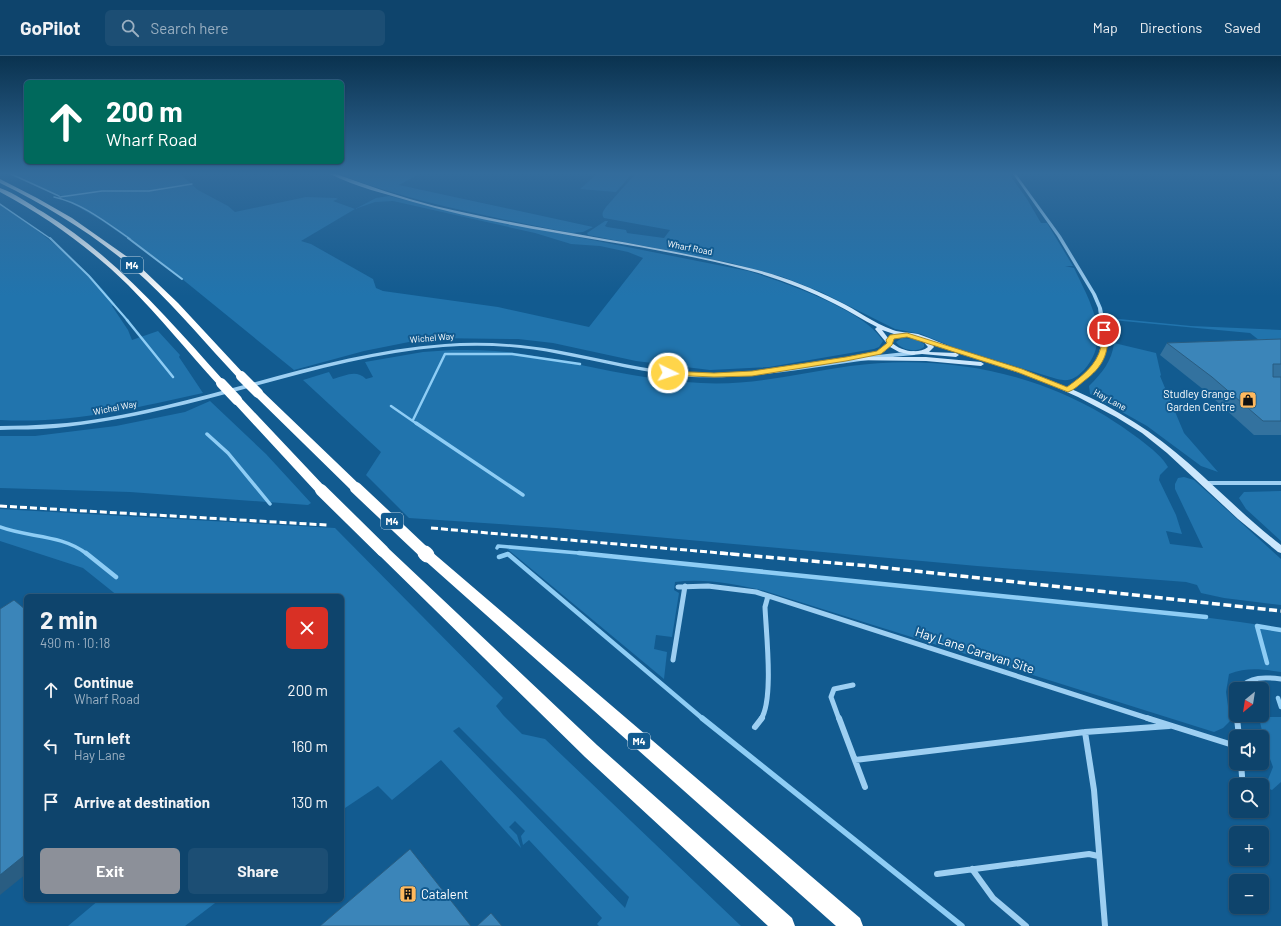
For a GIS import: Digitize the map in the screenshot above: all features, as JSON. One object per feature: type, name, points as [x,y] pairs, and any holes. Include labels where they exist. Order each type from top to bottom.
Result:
[{"type":"highway","name":"M4","points":[[42,215],[58,224],[116,269],[321,490],[591,751],[784,926]]},
{"type":"highway","name":"M4","points":[[63,215],[134,266],[174,304],[258,393],[427,555],[852,926]]},
{"type":"main road","name":"Wharf Road","points":[[476,215],[750,269],[810,290],[841,304],[874,324],[902,335],[924,339],[975,358],[1019,371],[1068,390]]},
{"type":"main road","name":"Wharf Road","points":[[874,324],[890,342],[900,350],[916,353],[949,354],[975,358]]},
{"type":"main road","points":[[890,342],[892,337],[902,335]]},
{"type":"main road","points":[[916,353],[926,351],[930,348],[930,343],[924,339]]},
{"type":"main road","points":[[846,359],[949,360],[1019,371]]},
{"type":"main road","name":"Hay Lane","points":[[1068,390],[1109,410],[1151,436],[1178,457],[1205,483],[1281,550]]},
{"type":"street","name":"Hay Lane","points":[[1043,215],[1059,236],[1094,294],[1100,308],[1105,339],[1101,358],[1089,374],[1068,390]]},
{"type":"street","name":"Wichel Way","points":[[870,356],[881,351],[890,342]]},
{"type":"street","name":"Wichel Way","points":[[0,428],[68,425],[125,416],[173,406],[363,357],[432,346],[479,344],[515,346],[558,352],[645,370],[693,375],[752,373],[870,356],[916,353]]},
{"type":"street","points":[[1205,483],[1281,483]]},
{"type":"street","points":[[673,660],[685,586]]},
{"type":"street","name":"Hay Lane Caravan Site","points":[[678,587],[685,586],[737,589],[768,596],[1229,744]]},
{"type":"street","points":[[755,727],[764,714],[768,695],[765,607],[768,596]]},
{"type":"street","points":[[1246,682],[1251,680],[1281,679]]},
{"type":"street","points":[[853,685],[834,689],[831,697],[865,787]]},
{"type":"street","name":"Hay Lane Caravan Site","points":[[855,760],[1085,732],[1154,726],[1175,727]]},
{"type":"street","points":[[1085,732],[1092,771],[1105,926]]},
{"type":"street","points":[[1242,770],[1242,776]]},
{"type":"street","points":[[937,874],[1089,854],[1098,856]]},
{"type":"street","points":[[972,869],[993,898],[1026,926]]},
{"type":"shaded area","points":[[0,215],[15,215],[62,250],[103,289],[115,304],[112,306],[128,330],[132,340],[158,331],[180,355],[179,357],[203,393],[102,414],[52,420],[0,420]]},
{"type":"shaded area","points":[[91,215],[346,215],[301,241],[311,244],[373,279],[376,288],[383,291],[498,307],[589,327],[643,258],[628,252],[600,246],[571,244],[535,233],[453,215],[464,215],[748,271],[801,289],[842,308],[859,318],[874,330],[883,341],[879,347],[874,349],[769,367],[710,370],[636,361],[553,343],[518,339],[429,338],[364,351],[294,370],[160,261]]},
{"type":"shaded area","points":[[483,215],[536,215],[593,227],[583,232],[572,233]]},
{"type":"shaded area","points":[[603,215],[1036,215],[1041,223],[1047,223],[1073,266],[1065,266],[1074,268],[1086,293],[1096,319],[1098,332],[1097,345],[1093,358],[1078,376],[1068,380],[1057,379],[953,347],[921,334],[895,329],[821,292],[783,277],[731,263],[588,235],[587,233],[605,221],[608,221],[605,226],[626,230],[627,233],[664,238],[670,230],[604,218]]},
{"type":"shaded area","points":[[1109,318],[1191,326],[1281,330],[1281,355],[1250,333],[1112,320]]},
{"type":"shaded area","points":[[902,338],[915,339],[924,344],[924,347],[917,350],[905,349],[896,342]]},
{"type":"shaded area","points":[[1114,343],[1156,353],[1160,376],[1184,433],[1218,472],[1201,466],[1147,426],[1090,394],[1089,386],[1109,361]]},
{"type":"shaded area","points":[[487,350],[514,353],[656,379],[701,383],[739,383],[850,366],[916,362],[949,364],[982,369],[1014,377],[1075,399],[1120,425],[1157,454],[1168,467],[1160,475],[1159,480],[1176,515],[1182,534],[1166,531],[1170,544],[1203,548],[1175,489],[1175,484],[1178,478],[1184,477],[1194,480],[1281,559],[1281,605],[1224,598],[1201,593],[1197,585],[1186,582],[977,566],[556,528],[409,518],[366,475],[381,452],[303,380],[329,372],[333,379],[346,375],[358,374],[366,379],[373,377],[365,362],[423,352]]},
{"type":"shaded area","points":[[210,401],[266,454],[311,503],[308,505],[130,492],[0,488],[0,436],[35,436],[116,426],[185,412]]},
{"type":"shaded area","points":[[1281,491],[1281,541],[1246,509],[1239,498],[1244,492]]},
{"type":"shaded area","points":[[0,509],[335,528],[503,698],[496,706],[522,734],[545,739],[741,926],[599,926],[597,924],[602,918],[529,840],[523,845],[521,836],[525,831],[515,821],[509,827],[517,835],[521,848],[441,760],[392,800],[378,786],[344,809],[344,594],[116,594],[83,568],[0,541]],"holes":[[[459,727],[629,897],[625,908],[453,731]]]},
{"type":"shaded area","points":[[505,547],[939,588],[1176,614],[1281,628],[1281,672],[1255,669],[1242,670],[1229,674],[1226,692],[1229,722],[1223,728],[1214,732],[765,591],[709,581],[675,582],[674,590],[679,593],[672,637],[656,635],[654,649],[667,652],[664,679]]},
{"type":"shaded area","points":[[1269,717],[1281,717],[1281,782],[1272,790],[1269,789],[1269,778],[1273,767],[1269,756],[1269,730],[1262,730],[1260,722],[1269,722]]},
{"type":"shaded area","points":[[97,902],[216,902],[185,926],[68,926]]},
{"type":"building","name":"Studley Grange Garden Centre","points":[[1281,339],[1281,364],[1273,364],[1273,377],[1281,377],[1281,421],[1263,421],[1212,377],[1167,343]]},
{"type":"building","points":[[14,600],[24,608],[24,856],[0,875],[0,609]]},
{"type":"building","name":"Catalent","points":[[410,849],[471,926],[320,926]]},
{"type":"building","points":[[491,913],[502,926],[477,926]]},
{"type":"waterway","points":[[15,215],[51,239]]},
{"type":"waterway","points":[[94,215],[130,239]]},
{"type":"waterway","points":[[50,238],[89,276],[128,321]]},
{"type":"waterway","points":[[128,238],[182,279]]},
{"type":"waterway","points":[[127,320],[173,377]]},
{"type":"waterway","points":[[413,420],[445,354],[512,354],[580,364]]},
{"type":"waterway","points":[[391,406],[417,424]]},
{"type":"waterway","points":[[416,423],[523,495]]},
{"type":"waterway","points":[[207,434],[228,453],[270,504]]},
{"type":"waterway","points":[[0,527],[67,543],[87,554]]},
{"type":"waterway","points":[[497,548],[498,546],[582,553]]},
{"type":"waterway","points":[[86,553],[116,577]]},
{"type":"waterway","points":[[582,553],[590,554]]},
{"type":"waterway","points":[[582,553],[1206,617]]},
{"type":"waterway","points":[[499,557],[508,554],[703,719]]},
{"type":"waterway","points":[[1267,663],[1257,626],[1281,630]]},
{"type":"waterway","points":[[1278,698],[1281,707]]},
{"type":"waterway","points":[[702,718],[962,926]]},
{"type":"railway","points":[[0,506],[327,525]]},
{"type":"railway","points":[[431,528],[732,554]]},
{"type":"railway","points":[[720,553],[870,566],[1281,611]]},
{"type":"place","name":"Studley Grange Garden Centre","points":[[1248,400]]},
{"type":"place","name":"Catalent","points":[[408,894]]},
{"type":"route","points":[[668,373],[693,375],[752,373],[775,371],[870,356],[884,349],[890,343],[890,339],[892,337],[907,335],[917,336],[966,355],[1038,377],[1068,390],[1089,374],[1100,361],[1105,345],[1104,330]]}]
